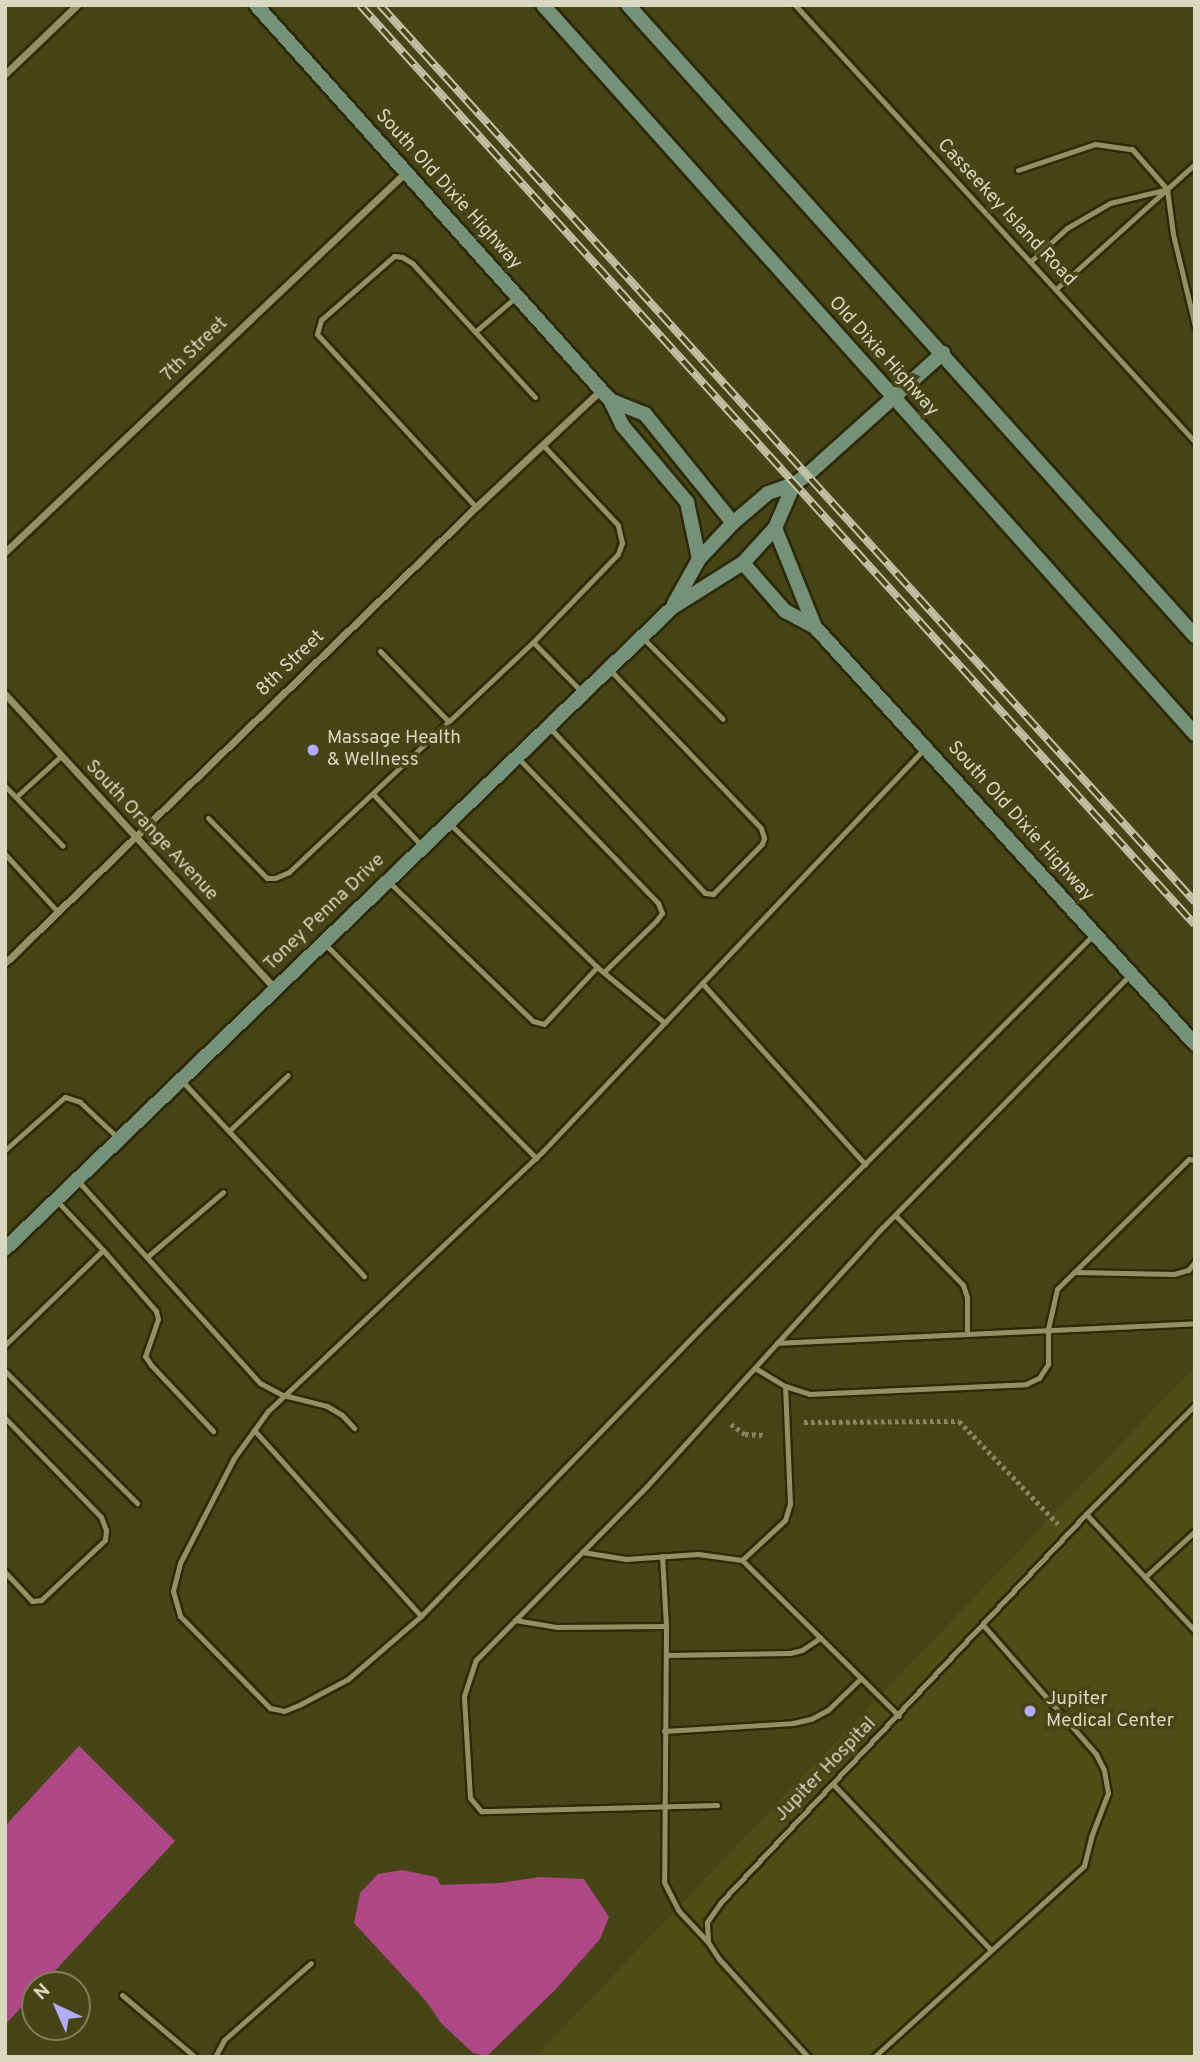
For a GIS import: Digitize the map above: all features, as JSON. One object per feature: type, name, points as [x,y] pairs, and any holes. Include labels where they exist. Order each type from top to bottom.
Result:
[{"type":"street","points":[[5,74],[77,5]]},
{"type":"street","name":"South Old Dixie Highway","points":[[256,5],[605,395],[622,425],[687,502],[699,559]]},
{"type":"street","name":"Old Dixie Highway","points":[[543,5],[1195,734]]},
{"type":"street","points":[[628,5],[1195,636]]},
{"type":"street","name":"7th Street","points":[[5,552],[407,171]]},
{"type":"street","name":"Toney Penna Drive","points":[[673,607],[699,559],[733,523],[768,493],[794,484],[943,353]]},
{"type":"street","name":"South Old Dixie Highway","points":[[605,395],[645,414],[733,523]]},
{"type":"street","name":"8th Street","points":[[5,963],[476,506],[605,395]]},
{"type":"street","name":"Toney Penna Drive","points":[[5,1249],[447,821],[673,607],[743,563],[775,528],[794,484]]},
{"type":"street","name":"South Old Dixie Highway","points":[[775,528],[815,627]]},
{"type":"street","name":"South Old Dixie Highway","points":[[743,563],[785,611],[815,627],[1195,1044]]},
{"type":"street","name":"South Orange Avenue","points":[[5,694],[275,989]]},
{"type":"lane","name":"Casseekey Island Road","points":[[795,5],[1195,442]]},
{"type":"lane","points":[[1018,170],[1095,144],[1132,149],[1167,189],[1173,234],[1195,326]]},
{"type":"lane","points":[[1056,289],[1195,164]]},
{"type":"lane","points":[[1030,262],[1067,228],[1110,203],[1167,189]]},
{"type":"lane","points":[[476,506],[317,334],[321,320],[394,256],[412,263],[535,397]]},
{"type":"lane","points":[[476,331],[517,296]]},
{"type":"lane","points":[[208,818],[258,872],[267,878],[275,878],[289,872],[447,720],[533,642],[618,554],[622,543],[618,525],[544,445]]},
{"type":"lane","points":[[641,637],[723,719]]},
{"type":"lane","points":[[533,642],[583,693]]},
{"type":"lane","points":[[380,651],[447,720]]},
{"type":"lane","points":[[548,726],[705,893],[713,894],[762,844],[764,838],[761,828],[609,668]]},
{"type":"lane","points":[[926,747],[536,1158],[283,1395],[233,1458],[180,1563],[173,1591],[180,1615],[270,1708],[284,1711],[348,1679],[421,1616],[1095,933]]},
{"type":"lane","points":[[16,797],[61,756]]},
{"type":"lane","points":[[516,756],[657,903],[662,913],[604,972]]},
{"type":"lane","points":[[5,786],[62,846]]},
{"type":"lane","points":[[373,794],[422,846]]},
{"type":"lane","points":[[447,821],[597,967],[665,1023]]},
{"type":"lane","points":[[5,854],[58,912]]},
{"type":"lane","points":[[387,880],[533,1021],[544,1024],[597,967]]},
{"type":"lane","points":[[323,942],[536,1158]]},
{"type":"lane","points":[[717,1805],[481,1811],[470,1798],[464,1696],[475,1660],[582,1552],[895,1214],[1132,974]]},
{"type":"lane","points":[[702,983],[865,1164]]},
{"type":"lane","points":[[229,1132],[288,1075]]},
{"type":"lane","points":[[180,1079],[365,1276]]},
{"type":"lane","points":[[5,1150],[65,1097],[80,1102],[118,1138]]},
{"type":"lane","points":[[755,1368],[785,1386],[809,1394],[1026,1384],[1039,1378],[1048,1364],[1048,1329],[1057,1289],[1189,1159],[1195,1160]]},
{"type":"lane","points":[[76,1178],[260,1383],[283,1395],[327,1406],[342,1415],[354,1428]]},
{"type":"lane","points":[[147,1257],[223,1192]]},
{"type":"lane","points":[[55,1199],[156,1311],[158,1319],[145,1356],[150,1366],[213,1432]]},
{"type":"lane","points":[[895,1214],[963,1285],[967,1297],[967,1333]]},
{"type":"lane","points":[[5,1345],[103,1250]]},
{"type":"lane","points":[[1074,1272],[1174,1274],[1188,1269],[1195,1262]]},
{"type":"lane","points":[[778,1343],[1195,1324]]},
{"type":"lane","points":[[5,1371],[137,1503]]},
{"type":"lane","points":[[742,1560],[785,1520],[790,1504],[785,1386]]},
{"type":"lane","name":"Jupiter Hospital","points":[[708,1941],[707,1922],[721,1902],[899,1716],[1086,1514],[1195,1405]]},
{"type":"lane","points":[[5,1418],[102,1517],[106,1530],[105,1540],[41,1600],[32,1601],[5,1572]]},
{"type":"lane","points":[[254,1430],[421,1616]]},
{"type":"lane","points":[[1086,1514],[1195,1631]]},
{"type":"lane","points":[[1145,1577],[1195,1531]]},
{"type":"lane","points":[[582,1552],[626,1559],[698,1554],[742,1560],[899,1716]]},
{"type":"lane","points":[[662,1556],[666,1626],[664,1882],[678,1910],[808,2057]]},
{"type":"lane","points":[[515,1620],[557,1627],[666,1626]]},
{"type":"lane","points":[[874,2057],[1084,1866],[1091,1837],[1108,1793],[1104,1770],[1096,1754],[983,1625]]},
{"type":"lane","points":[[666,1655],[790,1653],[802,1650],[820,1638]]},
{"type":"lane","points":[[664,1731],[793,1723],[811,1719],[828,1710],[861,1678]]},
{"type":"lane","points":[[833,1784],[991,1950]]},
{"type":"lane","points":[[215,2057],[224,2040],[311,1964]]},
{"type":"lane","points":[[122,1994],[195,2057]]},
{"type":"path","points":[[804,1422],[959,1421],[1058,1524]]},
{"type":"path","points":[[731,1424],[745,1434],[763,1435]]},
{"type":"shaded area","name":"Jupiter Medical Center","points":[[1195,1366],[1195,2057],[535,2057]]},
{"type":"shaded area","points":[[79,1746],[175,1841],[55,1971],[21,1971],[21,2007],[5,2025],[5,1826]]},
{"type":"shaded area","points":[[402,1870],[436,1877],[441,1885],[500,1883],[540,1877],[584,1879],[609,1917],[600,1939],[556,1989],[487,2056],[473,2053],[441,2023],[426,2001],[354,1923],[360,1893],[378,1874]]},
{"type":"railway","points":[[360,5],[1195,925]]},
{"type":"railway","points":[[380,5],[1195,902]]},
{"type":"place","name":"Massage Health & Wellness","points":[[313,750]]},
{"type":"place","name":"Jupiter Medical Center","points":[[1030,1711]]}]
